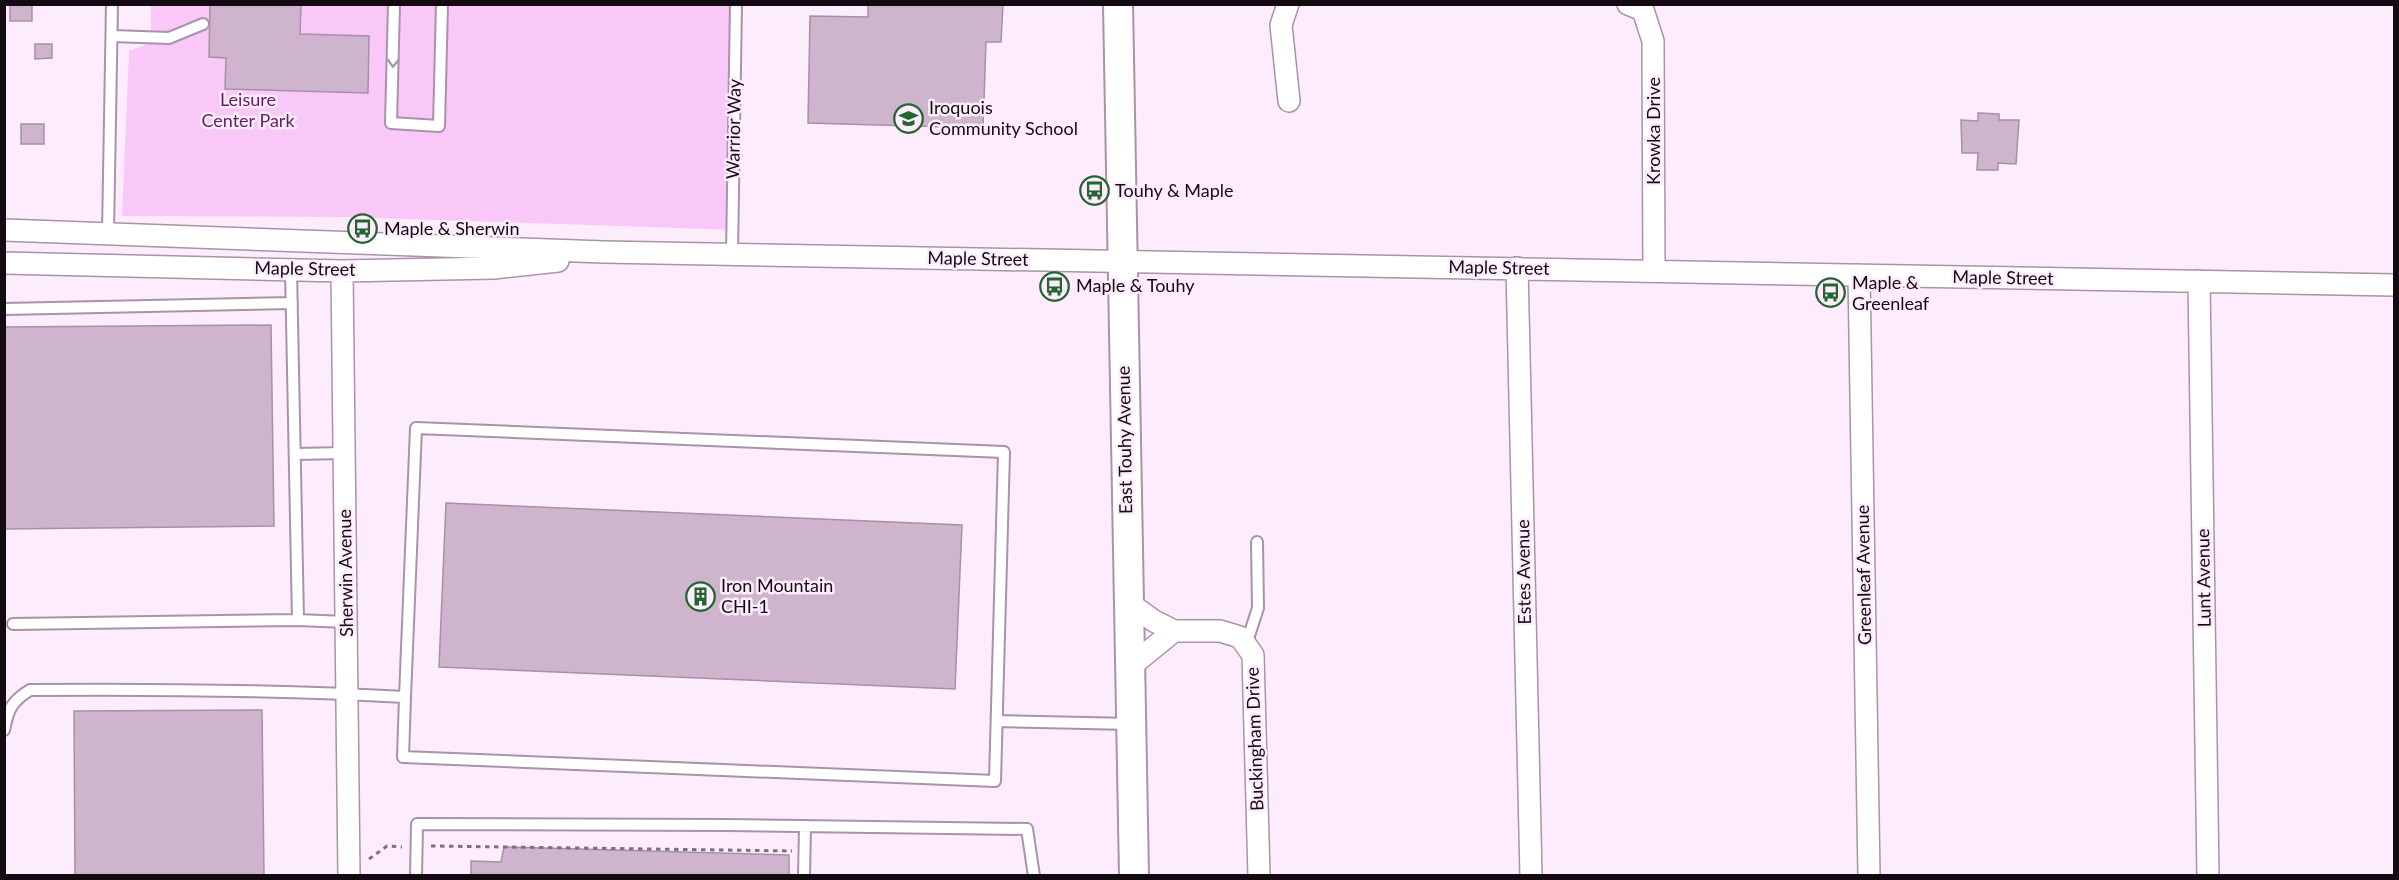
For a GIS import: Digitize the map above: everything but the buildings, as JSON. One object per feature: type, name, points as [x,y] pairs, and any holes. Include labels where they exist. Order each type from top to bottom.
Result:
[{"type":"main road","name":"East Touhy Avenue","points":[[1118,4],[1134,876]]},
{"type":"street","points":[[1288,4],[1281,25],[1289,101]]},
{"type":"street","name":"Krowka Drive","points":[[1628,4],[1643,10],[1653,40],[1654,271]]},
{"type":"street","name":"Maple Street","points":[[4,230],[604,252],[2394,285]]},
{"type":"street","name":"Maple Street","points":[[4,262],[342,271],[494,268],[561,261],[604,252]]},
{"type":"street","name":"Estes Avenue","points":[[1516,268],[1531,876]]},
{"type":"street","name":"Sherwin Avenue","points":[[342,271],[347,694],[355,870]]},
{"type":"street","name":"Greenleaf Avenue","points":[[1859,275],[1869,876]]},
{"type":"street","name":"Lunt Avenue","points":[[2199,281],[2208,876]]},
{"type":"street","name":"Buckingham Drive","points":[[1129,603],[1154,621],[1174,631],[1220,631],[1240,637],[1253,655],[1259,876]]},
{"type":"street","points":[[1131,666],[1174,631]]},
{"type":"lane","points":[[108,234],[112,4]]},
{"type":"lane","points":[[394,4],[391,123],[439,126],[442,4]]},
{"type":"lane","name":"Warrior Way","points":[[732,254],[736,4]]},
{"type":"lane","points":[[112,36],[169,38],[203,24]]},
{"type":"lane","points":[[291,270],[298,621]]},
{"type":"lane","points":[[4,309],[292,303]]},
{"type":"lane","points":[[416,428],[1004,452],[995,781],[403,757],[405,697],[416,428]]},
{"type":"lane","points":[[295,454],[344,453]]},
{"type":"lane","points":[[1246,646],[1258,608],[1257,542]]},
{"type":"lane","points":[[13,624],[346,622]]},
{"type":"lane","points":[[4,730],[6,718],[14,700],[30,690],[146,689],[405,697]]},
{"type":"lane","points":[[997,721],[1131,724]]},
{"type":"lane","points":[[416,876],[417,824],[1027,829],[1034,876]]},
{"type":"lane","points":[[804,876],[805,826]]},
{"type":"path","points":[[355,870],[387,846],[402,847]]},
{"type":"path","points":[[431,846],[796,851]]},
{"type":"green space","name":"Leisure Center Park","points":[[151,5],[742,5],[738,230],[347,217],[122,216],[129,51],[151,43]]},
{"type":"place","name":"Iroquois Community School","points":[[908,118]]},
{"type":"place","name":"Touhy & Maple","points":[[1094,191]]},
{"type":"place","name":"Maple & Sherwin","points":[[363,229]]},
{"type":"place","name":"Maple & Touhy","points":[[1055,286]]},
{"type":"place","name":"Maple & Greenleaf","points":[[1831,293]]},
{"type":"place","name":"Iron Mountain CHI-1","points":[[700,596]]}]
